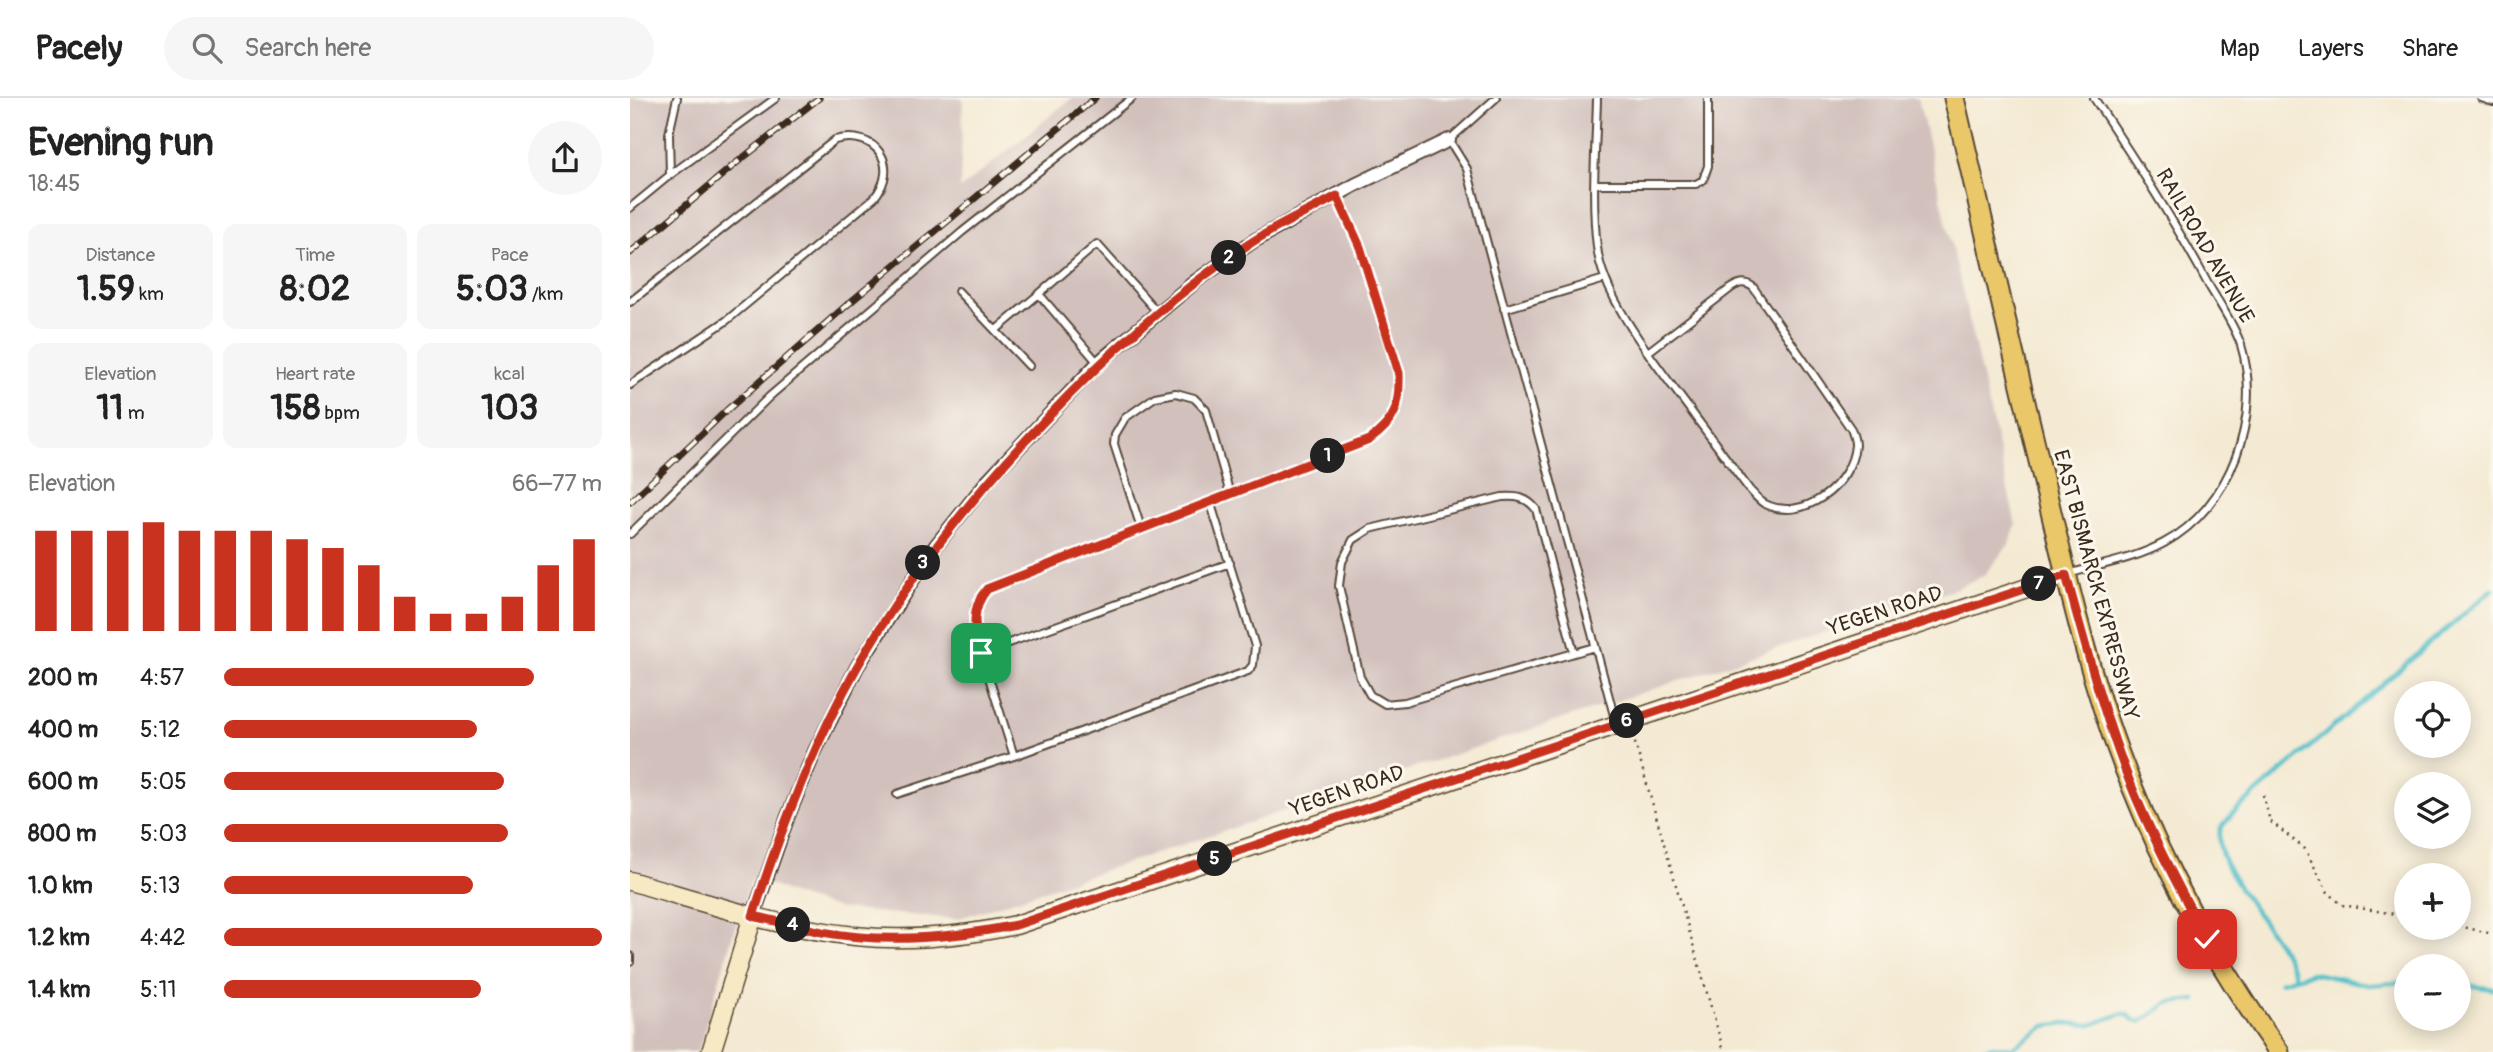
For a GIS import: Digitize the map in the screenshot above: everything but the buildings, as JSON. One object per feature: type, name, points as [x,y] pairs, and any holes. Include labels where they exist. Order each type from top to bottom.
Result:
[{"type":"main road","name":"EAST BISMARCK EXPRESSWAY","points":[[1954,98],[2066,575],[2109,723],[2150,829],[2207,939],[2245,1003],[2279,1052]]},
{"type":"street","points":[[712,1052],[753,916],[788,816],[816,751],[857,667],[930,553],[989,479],[1098,363],[1196,281],[1252,242],[1337,196],[1449,141]]},
{"type":"street","name":"YEGEN ROAD","points":[[630,881],[753,916],[822,932],[889,938],[957,935],[1016,925],[2066,575]]},
{"type":"lane","points":[[670,175],[669,134],[677,98]]},
{"type":"lane","points":[[630,208],[670,175],[776,98]]},
{"type":"lane","points":[[630,534],[770,396],[962,232],[1132,98]]},
{"type":"lane","points":[[1496,98],[1449,141],[1466,169],[1595,647],[1622,723]]},
{"type":"lane","points":[[1597,98],[1597,248],[1605,279],[1648,352],[1762,503],[1778,509],[1798,509],[1814,503],[1839,482],[1849,464],[1855,444],[1851,429],[1787,335],[1748,284],[1736,284],[1648,352]]},
{"type":"lane","points":[[1595,184],[1696,184],[1703,180],[1708,166],[1708,98]]},
{"type":"lane","name":"RAILROAD AVENUE","points":[[2066,575],[2165,543],[2193,522],[2217,495],[2236,462],[2249,387],[2241,344],[2174,220],[2094,98]]},
{"type":"lane","points":[[2481,98],[2493,102]]},
{"type":"lane","points":[[630,302],[835,140],[847,136],[858,137],[868,141],[880,153],[886,168],[885,179],[874,198],[726,321],[630,385]]},
{"type":"lane","points":[[1014,756],[981,653],[974,619],[975,607],[987,589],[1369,440],[1385,428],[1394,416],[1400,394],[1399,373],[1360,247],[1337,196]]},
{"type":"lane","points":[[996,330],[1097,244],[1158,313]]},
{"type":"lane","points":[[1504,309],[1605,279]]},
{"type":"lane","points":[[958,291],[1029,366]]},
{"type":"lane","points":[[1039,293],[1098,363]]},
{"type":"lane","points":[[1141,528],[1114,444],[1115,435],[1125,418],[1155,397],[1176,393],[1194,398],[1206,411],[1230,494]]},
{"type":"lane","points":[[1574,653],[1536,509],[1528,500],[1516,496],[1502,497],[1370,529],[1353,540],[1342,562],[1339,586],[1360,677],[1370,695],[1385,704],[1405,702],[1595,647]]},
{"type":"lane","points":[[897,794],[1014,756],[1248,671],[1253,665],[1255,646],[1210,502]]},
{"type":"lane","points":[[981,653],[1230,562]]},
{"type":"lane","points":[[630,956],[630,962]]},
{"type":"path","points":[[1622,723],[1724,1052]]},
{"type":"path","points":[[2263,795],[2270,821],[2305,849],[2327,891],[2342,905],[2394,914]]},
{"type":"path","points":[[2471,929],[2493,934]]},
{"type":"shaded area","points":[[630,98],[963,98],[960,189],[1072,98],[1918,98],[2016,525],[2010,543],[1983,576],[1950,591],[957,919],[839,909],[794,895],[753,877],[698,1052],[630,1052]]},
{"type":"waterway","points":[[2295,978],[2278,942],[2225,863],[2220,845],[2221,828],[2231,815],[2493,589]]},
{"type":"waterway","points":[[2280,982],[2313,973],[2369,985],[2394,983]]},
{"type":"waterway","points":[[2471,986],[2493,989]]},
{"type":"waterway","points":[[1971,1052],[1993,1046],[2012,1048],[2045,1026],[2066,1023],[2091,1025],[2121,1014],[2141,1022],[2168,1003],[2196,1000]]},
{"type":"railway","points":[[630,253],[735,164],[819,98]]},
{"type":"railway","points":[[630,502],[727,410],[847,305],[1095,98]]},
{"type":"route","points":[[981,653],[976,637],[975,607],[987,589],[1369,440],[1385,428],[1394,416],[1400,394],[1399,373],[1360,247],[1337,196],[1252,242],[1196,281],[1098,363],[989,479],[930,553],[857,667],[788,816],[753,916],[822,932],[889,938],[977,933],[1016,925],[2066,575],[2095,679],[2130,783],[2171,873],[2207,939]]}]
